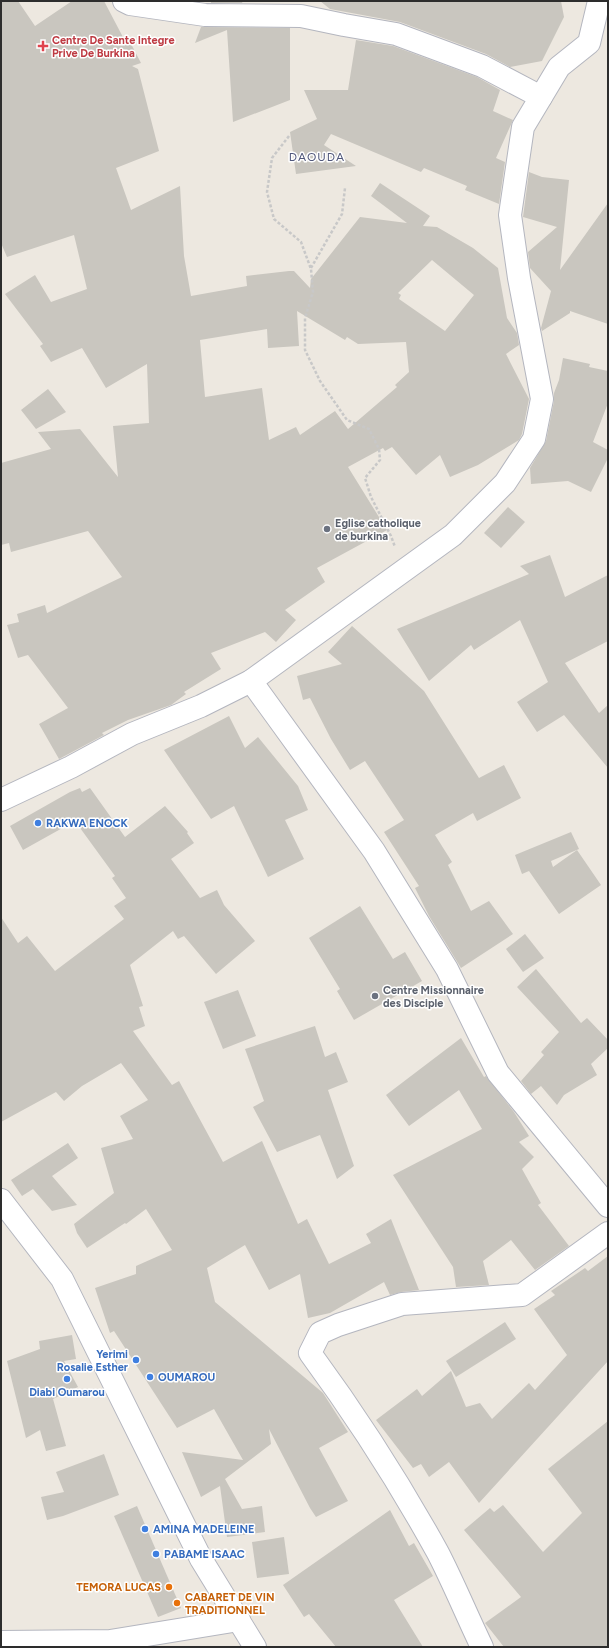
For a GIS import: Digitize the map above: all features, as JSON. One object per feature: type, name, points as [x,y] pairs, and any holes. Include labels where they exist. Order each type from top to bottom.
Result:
[{"type":"street","points":[[124,1],[130,4],[205,15],[301,9],[344,26],[396,34],[482,66],[541,97]]},
{"type":"street","points":[[1,800],[71,767],[132,734],[201,706],[251,681],[453,535],[505,483],[534,439],[542,399],[519,278],[510,215],[523,127],[559,67],[589,43],[599,1]]},
{"type":"street","points":[[251,681],[374,851],[447,969],[498,1073],[608,1206]]},
{"type":"street","points":[[1,1200],[62,1279],[201,1559],[255,1647]]},
{"type":"street","points":[[482,1647],[438,1554],[384,1460],[345,1401],[310,1353],[320,1333],[338,1325],[402,1304],[522,1295],[608,1233]]},
{"type":"street","points":[[1,1642],[110,1642],[239,1620]]},
{"type":"path","points":[[289,136],[272,158],[267,192],[274,219],[301,242],[311,269],[313,292],[304,318],[305,350],[320,381],[347,420],[369,429],[379,449],[380,460],[365,478],[371,497],[391,536],[404,570]]},
{"type":"path","points":[[311,269],[342,214],[345,188]]},
{"type":"building","points":[[1,1],[18,1],[35,26],[72,1],[104,1],[125,41],[129,40],[141,63],[132,66],[138,69],[159,151],[116,168],[131,210],[180,186],[184,256],[191,296],[247,286],[246,276],[289,271],[294,271],[310,288],[311,279],[360,217],[407,223],[371,196],[380,183],[430,216],[423,226],[437,227],[473,248],[498,268],[507,318],[517,333],[519,345],[506,354],[529,399],[522,434],[519,440],[478,465],[450,477],[440,455],[416,475],[392,447],[385,451],[383,448],[348,467],[387,530],[317,568],[325,582],[285,610],[296,620],[276,642],[265,632],[211,653],[221,669],[184,692],[186,694],[171,705],[128,720],[102,733],[104,735],[59,759],[39,724],[68,708],[28,655],[18,658],[7,625],[19,622],[17,614],[45,605],[47,613],[122,577],[88,531],[11,552],[9,543],[1,545],[1,463],[51,449],[38,432],[80,429],[118,477],[113,426],[149,423],[147,364],[106,388],[82,348],[51,362],[40,346],[43,344],[5,294],[35,275],[51,302],[87,289],[74,235],[7,257],[1,243]],"holes":[[[432,260],[474,295],[445,331],[399,299],[401,295],[398,293]],[[297,311],[345,340],[347,337],[358,344],[406,342],[409,372],[395,385],[397,387],[348,429],[335,411],[300,435],[296,427],[269,440],[262,388],[205,397],[200,340],[267,329],[268,348],[299,346]]]},
{"type":"building","points":[[211,1],[243,1],[242,3],[211,3]]},
{"type":"building","points":[[320,1],[561,1],[564,17],[542,61],[510,67],[486,54],[400,22],[330,9]]},
{"type":"building","points":[[201,27],[290,28],[290,100],[233,122],[227,30],[195,43]]},
{"type":"building","points":[[356,40],[393,46],[477,77],[500,90],[493,111],[513,120],[496,158],[505,162],[499,204],[465,190],[467,186],[424,168],[421,172],[331,134],[324,145],[356,166],[296,174],[290,132],[317,119],[304,90],[348,90]]},
{"type":"building","points":[[529,172],[542,177],[569,180],[560,270],[608,203],[608,324],[570,311],[570,313],[542,331],[541,328],[551,291],[530,268],[528,252],[557,227],[523,217]]},
{"type":"building","points":[[563,358],[590,364],[589,367],[608,371],[608,403],[593,442],[608,450],[608,458],[591,492],[568,481],[531,484],[530,468],[546,441],[554,401],[554,393],[559,380]]},
{"type":"building","points":[[48,389],[66,412],[36,429],[21,410]]},
{"type":"building","points":[[508,507],[525,522],[501,548],[484,533]]},
{"type":"building","points":[[550,555],[565,597],[608,575],[608,641],[565,663],[599,713],[608,705],[608,768],[564,715],[537,732],[517,702],[548,682],[520,620],[474,650],[471,645],[429,681],[397,629],[529,574],[520,566]]},
{"type":"building","points":[[352,626],[424,691],[479,778],[504,765],[521,798],[477,821],[473,813],[435,835],[452,862],[448,865],[471,911],[489,901],[513,934],[461,968],[429,916],[415,888],[419,886],[384,832],[404,820],[365,761],[350,770],[331,739],[310,698],[303,700],[297,676],[342,664],[328,652]]},
{"type":"building","points":[[229,716],[245,748],[258,737],[298,786],[308,810],[285,820],[304,859],[268,877],[234,806],[211,819],[164,750]]},
{"type":"building","points":[[80,788],[82,792],[90,788],[125,837],[165,806],[188,832],[187,833],[194,843],[171,859],[200,898],[217,890],[224,905],[255,941],[216,974],[184,936],[178,939],[173,931],[130,965],[143,1006],[139,1007],[145,1026],[133,1031],[172,1085],[179,1081],[223,1162],[262,1141],[298,1224],[307,1219],[329,1264],[371,1243],[366,1234],[391,1219],[419,1290],[390,1295],[384,1282],[330,1313],[308,1318],[300,1274],[269,1290],[245,1245],[207,1268],[215,1302],[323,1393],[348,1432],[319,1448],[348,1501],[316,1517],[269,1429],[271,1444],[225,1479],[242,1509],[262,1506],[265,1532],[227,1537],[220,1486],[201,1497],[182,1452],[243,1460],[214,1409],[177,1428],[114,1331],[110,1333],[95,1288],[136,1274],[136,1266],[172,1250],[146,1209],[126,1224],[125,1223],[87,1248],[77,1233],[74,1224],[114,1193],[101,1148],[133,1139],[120,1116],[148,1100],[121,1063],[82,1086],[64,1101],[56,1092],[1,1122],[1,917],[18,943],[27,936],[55,971],[124,919],[114,906],[126,898],[112,878],[115,876],[75,821],[23,850],[10,826],[70,792]]},
{"type":"building","points":[[571,832],[579,849],[551,861],[553,867],[577,850],[601,885],[559,914],[529,871],[522,874],[515,855]]},
{"type":"building","points":[[360,906],[393,959],[405,952],[422,981],[354,1020],[337,991],[340,989],[309,938]]},
{"type":"building","points":[[525,934],[544,958],[523,972],[506,949]]},
{"type":"building","points":[[536,969],[581,1023],[587,1018],[608,1040],[608,1048],[591,1064],[597,1075],[564,1095],[557,1105],[541,1086],[531,1094],[521,1081],[544,1055],[541,1052],[559,1032],[517,987]]},
{"type":"building","points":[[238,990],[256,1036],[223,1049],[204,1002]]},
{"type":"building","points":[[315,1026],[325,1057],[336,1052],[348,1082],[328,1090],[354,1166],[337,1179],[320,1135],[277,1152],[253,1107],[264,1101],[245,1049]]},
{"type":"building","points":[[461,1038],[484,1077],[486,1076],[514,1112],[529,1136],[519,1142],[534,1157],[522,1169],[541,1203],[538,1205],[569,1246],[535,1270],[511,1240],[483,1261],[489,1285],[456,1287],[453,1267],[393,1175],[482,1129],[459,1090],[409,1126],[386,1095]]},
{"type":"building","points":[[68,1143],[78,1158],[52,1176],[77,1205],[52,1211],[33,1189],[22,1196],[11,1180]]},
{"type":"building","points":[[608,1256],[608,1361],[479,1503],[449,1462],[429,1477],[421,1464],[413,1468],[376,1420],[417,1389],[422,1396],[451,1371],[466,1407],[480,1403],[492,1419],[529,1383],[535,1390],[567,1355],[534,1309],[555,1295],[551,1291],[585,1268],[588,1271]]},
{"type":"building","points":[[505,1322],[516,1339],[456,1377],[446,1361]]},
{"type":"building","points":[[72,1335],[76,1359],[64,1361],[78,1387],[53,1399],[66,1446],[46,1451],[40,1430],[26,1438],[7,1361],[40,1349],[39,1341]]},
{"type":"building","points":[[608,1421],[608,1647],[504,1647],[485,1623],[521,1597],[464,1530],[490,1508],[494,1512],[503,1505],[543,1552],[582,1513],[548,1469]]},
{"type":"building","points":[[104,1454],[119,1495],[63,1516],[47,1520],[41,1497],[64,1492],[56,1472]]},
{"type":"building","points":[[137,1506],[181,1608],[158,1617],[114,1516]]},
{"type":"building","points":[[390,1510],[409,1546],[414,1543],[433,1576],[394,1600],[423,1647],[336,1647],[309,1614],[304,1617],[283,1585]]},
{"type":"building","points":[[284,1537],[289,1574],[257,1578],[252,1542]]},
{"type":"place","name":"Centre De Sante Integre Prive De Burkina","points":[[43,46]]},
{"type":"place","name":"Eglise catholique de burkina","points":[[327,529]]},
{"type":"place","name":"RAKWA ENOCK","points":[[38,823]]},
{"type":"place","name":"Centre Missionnaire des Disciple","points":[[375,996]]},
{"type":"place","name":"Yerimi Rosalie Esther","points":[[136,1360]]},
{"type":"place","name":"OUMAROU","points":[[150,1377]]},
{"type":"place","name":"Diabi Oumarou","points":[[67,1379]]},
{"type":"place","name":"AMINA MADELEINE","points":[[145,1529]]},
{"type":"place","name":"PABAME ISAAC","points":[[156,1554]]},
{"type":"place","name":"TEMORA LUCAS","points":[[169,1587]]},
{"type":"place","name":"CABARET DE VIN TRADITIONNEL","points":[[177,1603]]},
{"type":"district","name":"DAOUDA","points":[[317,157]]}]
